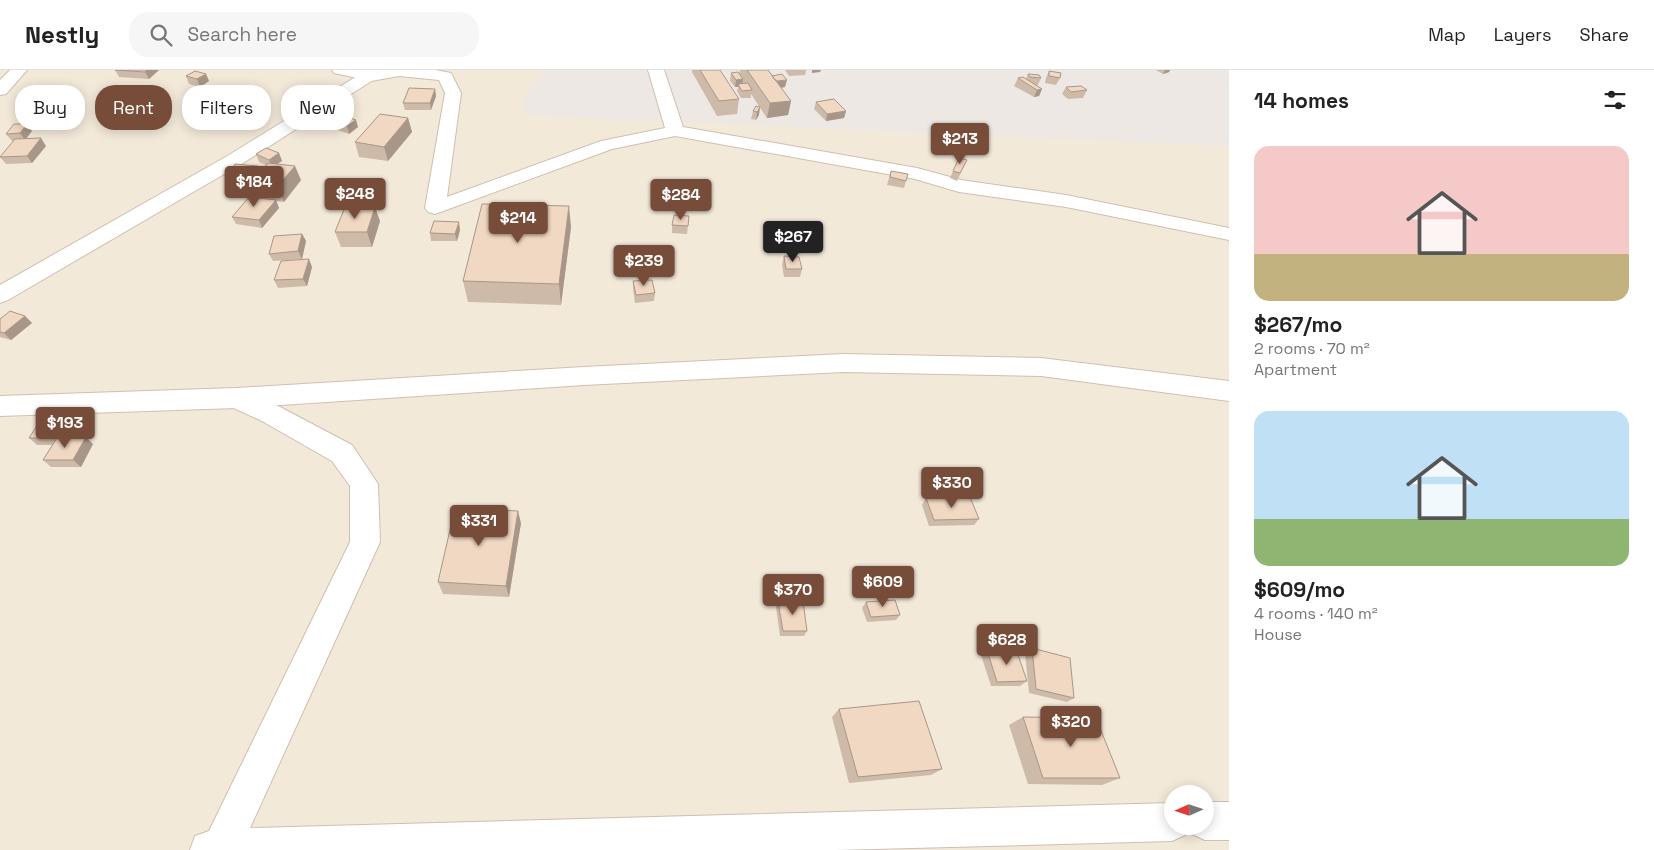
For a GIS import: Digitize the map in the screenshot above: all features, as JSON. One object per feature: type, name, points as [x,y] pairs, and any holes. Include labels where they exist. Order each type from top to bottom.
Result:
[{"type":"street","points":[[0,90],[19,70]]},
{"type":"street","points":[[340,70],[375,73],[399,71],[446,76],[453,93],[435,208],[607,145],[675,131],[918,174],[959,186],[1066,201],[1229,234]]},
{"type":"street","points":[[656,70],[675,131]]},
{"type":"street","points":[[0,295],[236,159],[375,73]]},
{"type":"street","points":[[0,406],[236,398],[584,376],[844,363],[1041,367],[1229,391]]},
{"type":"street","points":[[236,398],[271,414],[342,453],[364,484],[366,542],[217,849],[1164,822]]},
{"type":"street","points":[[1214,822],[1229,821]]},
{"type":"street","points":[[640,836],[715,850]]},
{"type":"shaded area","points":[[0,70],[1229,70],[1229,850],[0,850]]},
{"type":"shaded area","points":[[546,70],[1229,70],[1229,146],[523,115],[524,97]]},
{"type":"building","points":[[115,70],[147,70],[145,72]]},
{"type":"building","points":[[700,70],[720,70],[739,99],[719,101]]},
{"type":"building","points":[[747,70],[768,70],[791,101],[770,103]]},
{"type":"building","points":[[195,71],[206,74],[197,79],[186,76]]},
{"type":"building","points":[[1049,71],[1061,73],[1060,78],[1049,76]]},
{"type":"building","points":[[738,72],[743,79],[736,80],[731,73]]},
{"type":"building","points":[[782,74],[787,80],[776,81],[772,76]]},
{"type":"building","points":[[1028,74],[1039,75],[1041,78],[1030,77]]},
{"type":"building","points":[[1023,77],[1042,89],[1037,90],[1018,78]]},
{"type":"building","points":[[748,83],[752,90],[742,91],[738,84]]},
{"type":"building","points":[[1081,86],[1087,90],[1071,92],[1066,87]]},
{"type":"building","points":[[409,88],[435,89],[430,103],[403,103]]},
{"type":"building","points":[[834,99],[846,111],[827,114],[816,102]]},
{"type":"building","points":[[756,106],[760,107],[757,112],[753,111]]},
{"type":"building","points":[[380,114],[408,118],[384,147],[355,142]]},
{"type":"building","points":[[14,124],[15,130],[22,130],[20,133],[6,134]]},
{"type":"building","points":[[41,138],[27,156],[0,157],[15,139]]},
{"type":"building","points":[[266,148],[279,153],[269,160],[256,154]]},
{"type":"building","points":[[959,158],[967,160],[960,173],[953,171]]},
{"type":"building","points":[[268,163],[295,166],[277,187],[250,184]]},
{"type":"building","points":[[235,164],[258,166],[252,173],[229,172]]},
{"type":"building","points":[[891,171],[908,174],[906,181],[890,177]]},
{"type":"building","points":[[249,197],[276,200],[259,220],[232,217]]},
{"type":"building","points":[[482,204],[569,206],[559,284],[463,281]]},
{"type":"building","points":[[345,207],[375,207],[367,232],[335,232]]},
{"type":"building","points":[[674,215],[689,216],[688,226],[672,225]]},
{"type":"building","points":[[434,221],[459,222],[455,234],[430,233]]},
{"type":"building","points":[[302,234],[298,251],[269,254],[274,236]]},
{"type":"building","points":[[784,256],[799,257],[802,269],[786,269]]},
{"type":"building","points":[[309,259],[303,279],[274,280],[281,261]]},
{"type":"building","points":[[652,280],[655,293],[636,295],[633,281]]},
{"type":"building","points":[[10,311],[25,316],[4,333],[0,332],[0,319]]},
{"type":"building","points":[[43,416],[69,416],[57,438],[29,438]]},
{"type":"building","points":[[86,437],[73,460],[43,460],[57,438]]},
{"type":"building","points":[[970,497],[979,519],[934,520],[926,498]]},
{"type":"building","points":[[455,508],[518,511],[506,586],[438,582]]},
{"type":"building","points":[[895,600],[900,615],[871,617],[866,602]]},
{"type":"building","points":[[778,601],[803,601],[807,631],[783,631]]},
{"type":"building","points":[[1032,648],[1070,658],[1074,698],[1036,689]]},
{"type":"building","points":[[1016,649],[1027,681],[997,682],[987,650]]},
{"type":"building","points":[[919,701],[942,769],[858,777],[839,709]]},
{"type":"building","points":[[1023,717],[1096,718],[1120,778],[1043,778]]}]
